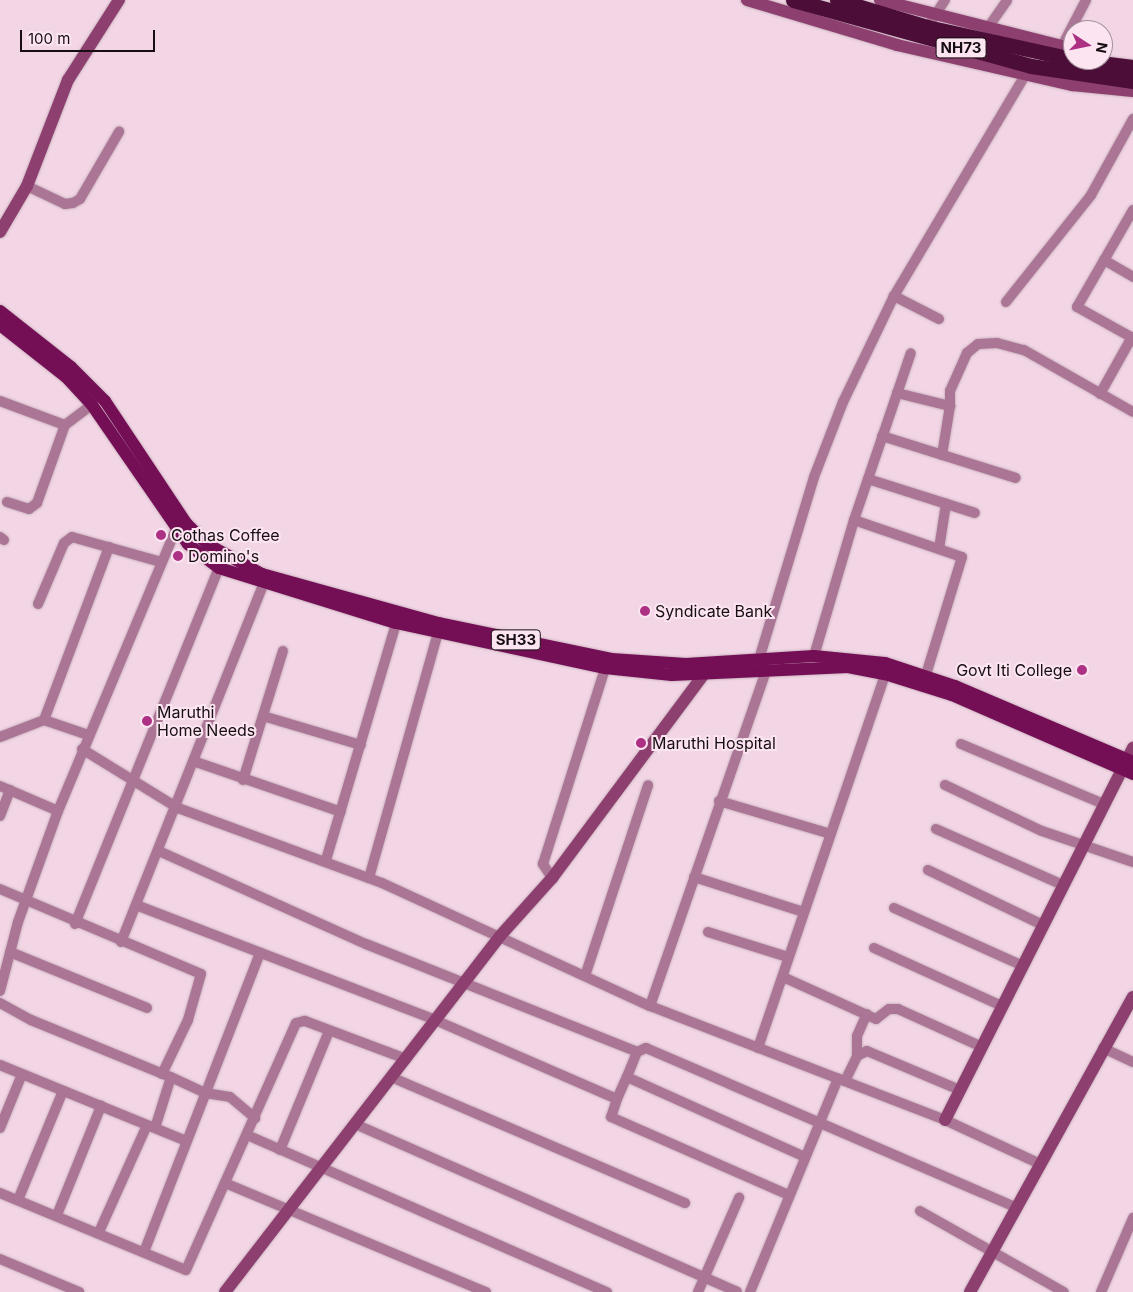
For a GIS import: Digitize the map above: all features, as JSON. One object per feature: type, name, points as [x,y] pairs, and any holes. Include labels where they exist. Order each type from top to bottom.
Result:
[{"type":"highway","name":"NH73","points":[[793,0],[819,15],[928,27],[1063,57]]},
{"type":"highway","name":"NH73","points":[[837,0],[928,27],[1063,72],[1113,84],[1133,81]]},
{"type":"highway","name":"NH73","points":[[1113,64],[1133,67]]},
{"type":"main road","name":"SH33","points":[[0,311],[71,367],[105,401],[186,523],[232,561],[313,590],[562,650],[654,663],[710,667],[761,665],[848,667],[885,674],[952,695],[1130,763]]},
{"type":"main road","name":"SH33","points":[[0,325],[66,376],[92,406],[188,544],[219,568],[263,585],[396,623],[605,668],[672,675],[710,667]]},
{"type":"main road","name":"SH33","points":[[761,665],[814,656],[851,657],[926,675],[1130,763]]},
{"type":"street","points":[[0,232],[5,215],[27,186],[68,80],[119,0]]},
{"type":"street","points":[[748,0],[819,15],[1026,74],[1113,84],[1133,91]]},
{"type":"street","points":[[880,0],[928,27],[988,29],[1063,47]]},
{"type":"street","points":[[928,27],[944,0]]},
{"type":"street","points":[[988,29],[1007,0]]},
{"type":"street","points":[[1078,20],[1086,0]]},
{"type":"street","points":[[650,1006],[719,801],[761,665],[814,477],[843,402],[894,296],[1026,74]]},
{"type":"street","points":[[1006,302],[1059,241],[1091,195],[1133,119]]},
{"type":"street","points":[[27,186],[65,204],[73,203],[80,199],[119,132]]},
{"type":"street","points":[[1100,394],[1132,338],[1077,307],[1104,260],[1129,228],[1133,210]]},
{"type":"street","points":[[1104,260],[1133,277]]},
{"type":"street","points":[[894,296],[940,319]]},
{"type":"street","points":[[942,455],[950,406],[950,391],[967,353],[986,344],[1024,350],[1133,412]]},
{"type":"street","points":[[814,656],[854,520],[911,353]]},
{"type":"street","points":[[897,393],[950,406]]},
{"type":"street","points":[[0,401],[65,425]]},
{"type":"street","points":[[7,502],[29,509],[37,503],[65,425],[92,406]]},
{"type":"street","points":[[882,436],[1016,478]]},
{"type":"street","points":[[868,479],[975,513]]},
{"type":"street","points":[[939,549],[946,504]]},
{"type":"street","points":[[854,520],[939,549],[963,560],[926,675]]},
{"type":"street","points":[[0,991],[26,899],[58,811],[88,734],[176,527]]},
{"type":"street","points":[[38,604],[67,540],[77,538],[162,562]]},
{"type":"street","points":[[44,720],[109,547]]},
{"type":"street","points":[[75,924],[219,568]]},
{"type":"street","points":[[121,942],[161,852],[263,585]]},
{"type":"street","points":[[326,860],[396,623]]},
{"type":"street","points":[[369,878],[438,632]]},
{"type":"street","points":[[243,780],[283,651]]},
{"type":"street","points":[[225,1292],[500,936],[552,878],[710,667]]},
{"type":"street","points":[[552,878],[543,864],[605,668]]},
{"type":"street","points":[[758,1048],[783,977],[828,833],[885,674]]},
{"type":"street","points":[[263,716],[361,745]]},
{"type":"street","points":[[0,737],[44,720],[88,734]]},
{"type":"street","points":[[962,744],[1104,804]]},
{"type":"street","points":[[82,749],[178,808],[326,860],[500,936],[650,1006],[946,1120],[1038,1164]]},
{"type":"street","points":[[196,762],[243,780],[341,812]]},
{"type":"street","points":[[946,1120],[1104,804],[1130,763]]},
{"type":"street","points":[[585,976],[648,785]]},
{"type":"street","points":[[945,785],[1042,831],[1085,842],[1133,862]]},
{"type":"street","points":[[0,786],[58,811]]},
{"type":"street","points":[[0,816],[10,790]]},
{"type":"street","points":[[719,801],[828,833]]},
{"type":"street","points":[[936,829],[1063,885]]},
{"type":"street","points":[[161,852],[357,940],[637,1052]]},
{"type":"street","points":[[928,870],[1043,925]]},
{"type":"street","points":[[694,877],[804,912]]},
{"type":"street","points":[[0,889],[26,899],[75,924],[201,974],[188,1020],[162,1074]]},
{"type":"street","points":[[136,905],[435,1020],[617,1099]]},
{"type":"street","points":[[894,908],[1023,966]]},
{"type":"street","points":[[708,932],[788,957]]},
{"type":"street","points":[[874,948],[1002,1006]]},
{"type":"street","points":[[10,952],[146,1008]]},
{"type":"street","points":[[144,1252],[260,953]]},
{"type":"street","points":[[783,977],[876,1019],[889,1008],[898,1009],[982,1047]]},
{"type":"street","points":[[970,1292],[1038,1164],[1133,997]]},
{"type":"street","points":[[0,1002],[30,1020],[173,1078],[205,1093],[230,1097],[255,1118]]},
{"type":"street","points":[[750,1292],[818,1124],[841,1080],[857,1056],[857,1036],[867,1014]]},
{"type":"street","points":[[0,1193],[99,1232],[186,1270],[296,1024],[305,1021],[406,1058]]},
{"type":"street","points":[[280,1150],[329,1031]]},
{"type":"street","points":[[789,1195],[611,1117],[637,1052],[646,1048],[818,1124],[1015,1207]]},
{"type":"street","points":[[1103,1048],[1133,1062]]},
{"type":"street","points":[[857,1056],[876,1052],[960,1090]]},
{"type":"street","points":[[0,1065],[186,1141]]},
{"type":"street","points":[[0,1128],[22,1074]]},
{"type":"street","points":[[391,1077],[685,1202]]},
{"type":"street","points":[[626,1077],[805,1157]]},
{"type":"street","points":[[99,1232],[173,1078]]},
{"type":"street","points":[[18,1200],[63,1091]]},
{"type":"street","points":[[57,1215],[101,1106]]},
{"type":"street","points":[[355,1124],[737,1292]]},
{"type":"street","points":[[247,1135],[606,1292]]},
{"type":"street","points":[[225,1183],[486,1292]]},
{"type":"street","points":[[698,1292],[739,1198]]},
{"type":"street","points":[[920,1211],[993,1249],[1064,1292]]},
{"type":"street","points":[[1101,1292],[1133,1218]]},
{"type":"street","points":[[0,1259],[78,1292]]},
{"type":"place","name":"Cothas Coffee","points":[[161,535]]},
{"type":"place","name":"Domino's","points":[[178,556]]},
{"type":"place","name":"Syndicate Bank","points":[[645,611]]},
{"type":"place","name":"Govt Iti College","points":[[1082,670]]},
{"type":"place","name":"Maruthi Home Needs","points":[[147,721]]},
{"type":"place","name":"Maruthi Hospital","points":[[641,743]]}]
